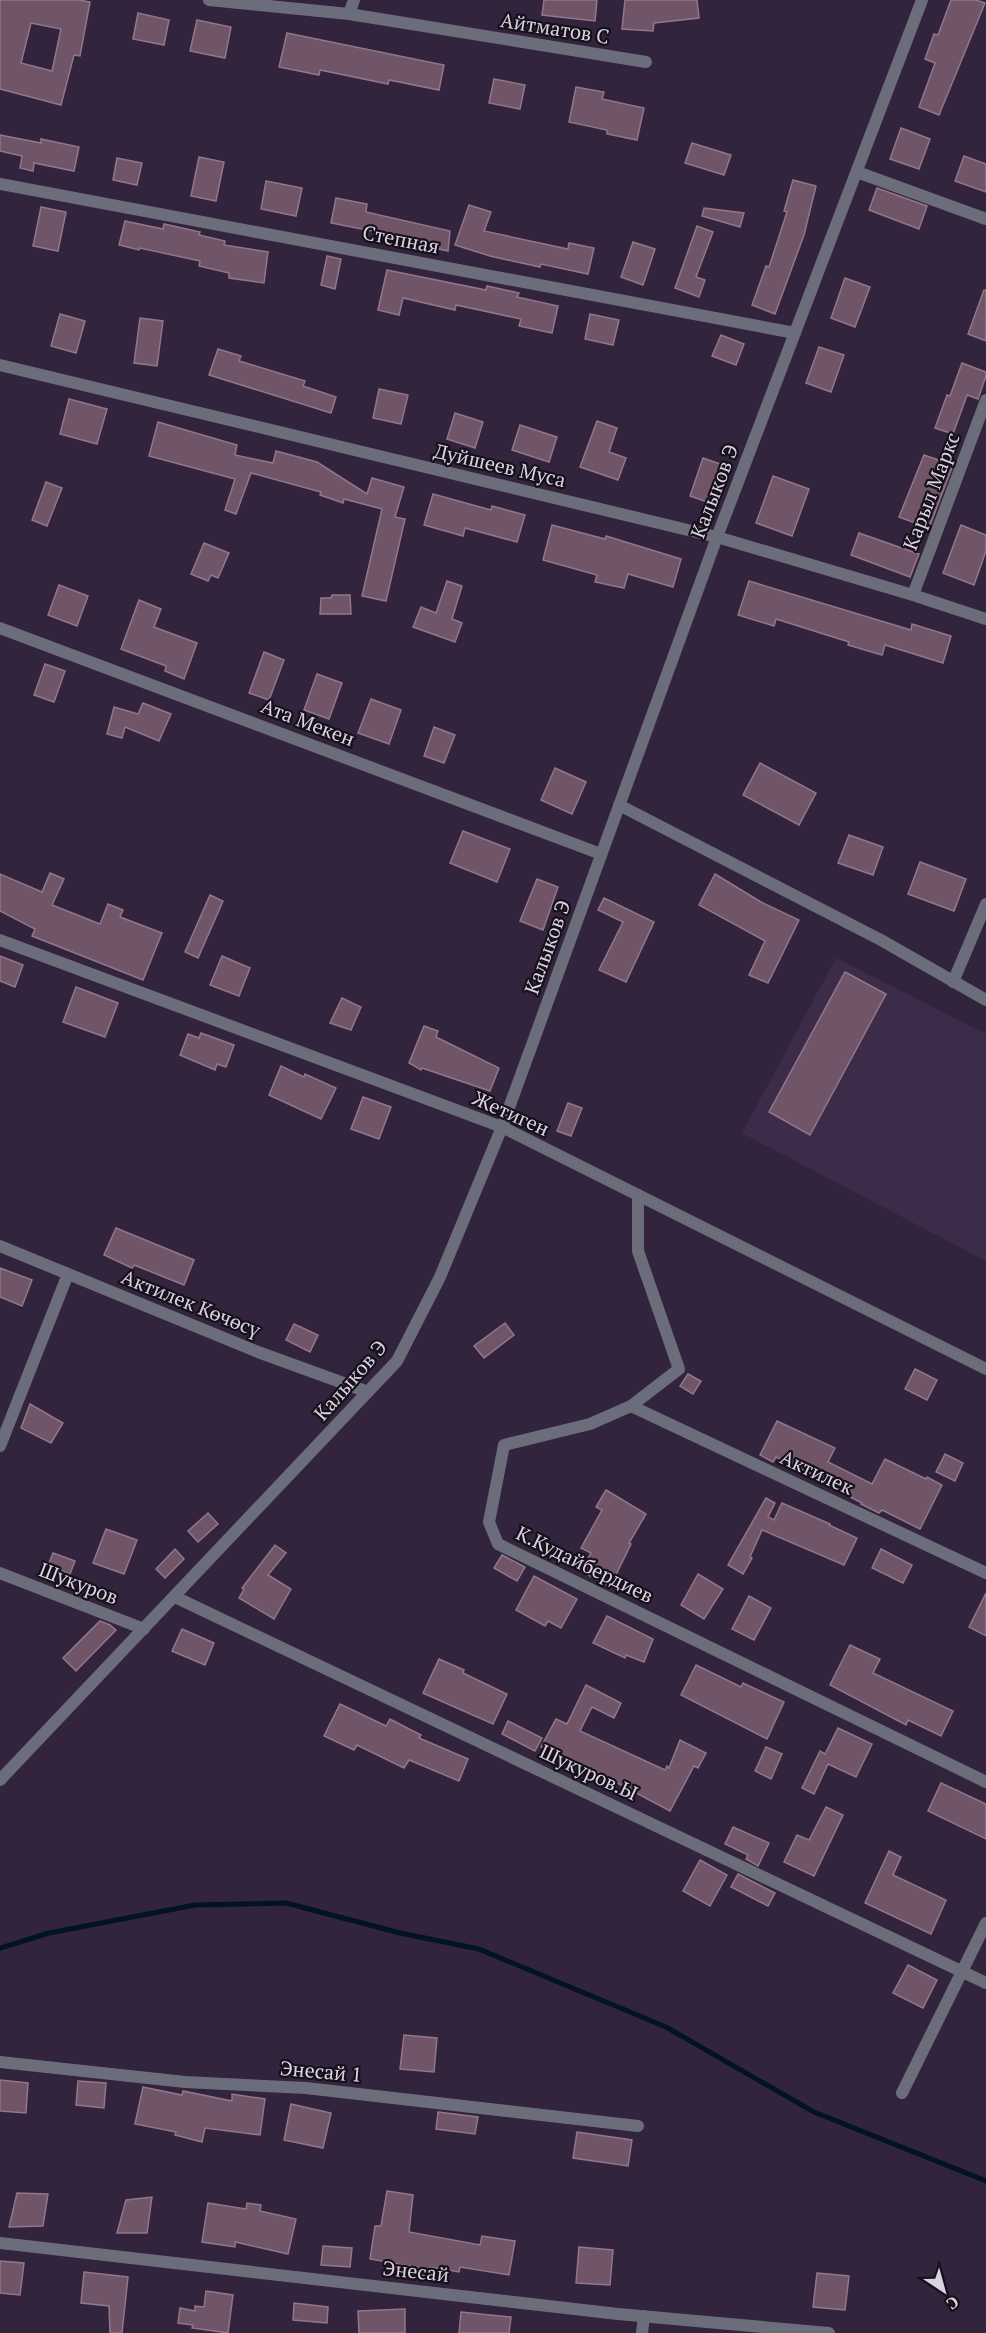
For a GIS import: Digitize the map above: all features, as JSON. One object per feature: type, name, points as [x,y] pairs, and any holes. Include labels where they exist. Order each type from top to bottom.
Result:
[{"type":"street","name":"Айтматов С","points":[[209,0],[349,14],[646,63]]},
{"type":"street","points":[[349,14],[354,0]]},
{"type":"street","name":"Калыков Э","points":[[0,1780],[397,1361],[434,1287],[502,1127],[717,537],[922,0]]},
{"type":"street","points":[[857,172],[986,219]]},
{"type":"street","name":"Степная","points":[[0,184],[795,333]]},
{"type":"street","name":"Дуйшеев Муса","points":[[0,365],[717,537],[986,619]]},
{"type":"street","name":"Карыл Маркс","points":[[913,595],[986,400]]},
{"type":"street","name":"Ата Мекен","points":[[0,628],[601,854]]},
{"type":"street","points":[[619,805],[881,940],[986,1000]]},
{"type":"street","points":[[953,982],[986,904]]},
{"type":"street","name":"Жетиген","points":[[0,940],[502,1127],[986,1369]]},
{"type":"street","name":"К.Кудайбердиев","points":[[638,1195],[638,1251],[679,1369],[631,1406],[590,1424],[504,1445],[489,1522],[498,1544],[986,1782]]},
{"type":"street","name":"Актилек Көчөсү","points":[[0,1246],[258,1352],[368,1392]]},
{"type":"street","points":[[0,1446],[68,1274]]},
{"type":"street","name":"Актилек","points":[[631,1406],[986,1573]]},
{"type":"street","name":"Шукуров","points":[[0,1573],[144,1629]]},
{"type":"street","name":"Шукуров.Ы","points":[[175,1597],[986,1983]]},
{"type":"street","points":[[902,2093],[986,1923]]},
{"type":"street","name":"Энесай 1","points":[[0,2062],[184,2082],[306,2088],[638,2126]]},
{"type":"street","name":"Энесай","points":[[0,2243],[644,2316],[829,2333]]},
{"type":"street","points":[[642,2333],[644,2316]]},
{"type":"shaded area","points":[[836,958],[986,1034],[986,1261],[742,1133]]},
{"type":"building","points":[[0,0],[90,2],[80,56],[74,55],[61,105],[0,89]],"holes":[[[31,23],[61,29],[52,71],[21,63]]]},
{"type":"building","points":[[544,0],[597,0],[595,21],[542,15]]},
{"type":"building","points":[[625,0],[697,0],[699,18],[654,23],[653,31],[622,29]]},
{"type":"building","points":[[951,0],[976,0],[985,3],[939,115],[919,107],[935,63],[925,59],[934,34],[938,35]]},
{"type":"building","points":[[138,13],[169,20],[164,45],[133,39]]},
{"type":"building","points":[[197,20],[231,27],[225,58],[190,51]]},
{"type":"building","points":[[287,33],[444,65],[439,90],[389,80],[388,84],[320,70],[319,75],[279,67]]},
{"type":"building","points":[[494,79],[525,85],[520,109],[489,103]]},
{"type":"building","points":[[576,87],[604,92],[602,99],[644,108],[637,140],[607,134],[607,130],[569,122]]},
{"type":"building","points":[[901,128],[930,139],[919,169],[890,159]]},
{"type":"building","points":[[0,135],[41,143],[41,139],[79,147],[74,171],[34,163],[33,171],[20,168],[22,156],[0,151]]},
{"type":"building","points":[[692,143],[731,155],[724,175],[685,163]]},
{"type":"building","points":[[964,156],[986,164],[986,192],[955,181]]},
{"type":"building","points":[[199,157],[224,162],[216,201],[191,196]]},
{"type":"building","points":[[117,158],[142,163],[137,185],[113,180]]},
{"type":"building","points":[[793,180],[816,186],[804,235],[775,314],[752,305],[766,266],[769,267],[787,212],[784,211]]},
{"type":"building","points":[[266,181],[302,188],[296,216],[261,209]]},
{"type":"building","points":[[877,188],[927,206],[919,229],[869,210]]},
{"type":"building","points":[[336,198],[367,204],[366,212],[450,231],[448,251],[376,235],[377,232],[331,223]]},
{"type":"building","points":[[469,205],[491,212],[484,231],[568,249],[569,243],[594,248],[588,274],[541,264],[540,267],[490,256],[455,245]]},
{"type":"building","points":[[41,207],[66,212],[58,251],[33,246]]},
{"type":"building","points":[[704,208],[744,213],[740,227],[702,216]]},
{"type":"building","points":[[125,221],[163,229],[164,224],[200,232],[199,235],[225,241],[224,245],[268,252],[264,283],[229,278],[229,273],[199,266],[200,261],[119,245]]},
{"type":"building","points":[[697,226],[713,232],[696,277],[705,280],[699,297],[675,288]]},
{"type":"building","points":[[633,242],[655,249],[643,285],[621,277]]},
{"type":"building","points":[[327,256],[341,259],[335,289],[321,285]]},
{"type":"building","points":[[387,270],[486,290],[487,286],[519,293],[517,297],[558,306],[552,333],[519,326],[521,319],[456,305],[455,310],[403,298],[399,315],[378,310]]},
{"type":"building","points":[[845,278],[870,287],[855,327],[831,318]]},
{"type":"building","points":[[984,290],[986,290],[986,341],[968,334]]},
{"type":"building","points":[[60,314],[85,321],[76,353],[51,346]]},
{"type":"building","points":[[590,314],[619,320],[613,345],[585,339]]},
{"type":"building","points":[[140,318],[163,321],[157,366],[134,363]]},
{"type":"building","points":[[721,335],[744,344],[736,365],[712,356]]},
{"type":"building","points":[[819,347],[844,355],[831,392],[806,383]]},
{"type":"building","points":[[218,349],[241,356],[239,361],[305,381],[303,386],[336,397],[331,413],[209,375]]},
{"type":"building","points":[[962,363],[986,372],[986,376],[978,399],[967,395],[953,434],[935,428]]},
{"type":"building","points":[[379,389],[408,395],[401,424],[373,418]]},
{"type":"building","points":[[69,399],[107,409],[97,444],[60,434]]},
{"type":"building","points":[[455,413],[483,422],[475,448],[447,439]]},
{"type":"building","points":[[597,421],[617,428],[609,452],[626,458],[618,480],[580,467]]},
{"type":"building","points":[[158,422],[237,445],[235,455],[273,463],[276,451],[317,462],[367,494],[372,478],[404,487],[395,517],[405,519],[386,601],[362,596],[382,509],[344,499],[343,503],[320,495],[321,492],[251,473],[236,514],[225,510],[235,479],[149,456]]},
{"type":"building","points":[[520,425],[557,437],[549,462],[512,450]]},
{"type":"building","points":[[924,455],[953,465],[929,528],[899,517]]},
{"type":"building","points":[[703,458],[726,466],[713,504],[690,496]]},
{"type":"building","points":[[773,476],[809,489],[792,536],[756,523]]},
{"type":"building","points":[[46,482],[62,488],[47,526],[32,520]]},
{"type":"building","points":[[433,494],[491,510],[492,506],[525,515],[517,542],[465,528],[463,536],[424,525]]},
{"type":"building","points":[[552,525],[605,539],[606,536],[681,559],[673,587],[628,574],[624,588],[595,582],[597,575],[543,560]]},
{"type":"building","points":[[961,525],[986,535],[986,551],[974,585],[943,573]]},
{"type":"building","points":[[859,533],[919,554],[910,577],[851,555]]},
{"type":"building","points":[[204,543],[229,553],[218,578],[211,575],[208,581],[191,574]]},
{"type":"building","points":[[447,581],[462,586],[452,619],[462,623],[455,642],[413,627],[421,607],[436,613]]},
{"type":"building","points":[[749,581],[911,630],[912,624],[951,636],[943,663],[885,645],[882,655],[776,619],[774,626],[738,615]]},
{"type":"building","points":[[59,585],[88,596],[77,626],[48,615]]},
{"type":"building","points":[[332,595],[350,595],[351,614],[320,614],[321,598],[331,598]]},
{"type":"building","points":[[139,600],[161,609],[154,627],[197,643],[184,679],[165,671],[166,666],[121,649]]},
{"type":"building","points":[[264,652],[284,660],[269,700],[249,693]]},
{"type":"building","points":[[45,664],[65,671],[54,702],[34,695]]},
{"type":"building","points":[[317,674],[342,683],[329,719],[304,710]]},
{"type":"building","points":[[371,699],[401,710],[389,744],[358,733]]},
{"type":"building","points":[[143,703],[171,714],[159,741],[125,727],[122,738],[107,734],[114,707],[138,714]]},
{"type":"building","points":[[434,727],[455,735],[444,763],[424,756]]},
{"type":"building","points":[[760,763],[816,793],[799,825],[743,795]]},
{"type":"building","points":[[555,768],[586,782],[572,814],[541,800]]},
{"type":"building","points":[[463,831],[510,849],[497,882],[450,863]]},
{"type":"building","points":[[849,835],[883,847],[873,875],[838,863]]},
{"type":"building","points":[[920,862],[966,879],[954,911],[908,894]]},
{"type":"building","points":[[50,873],[64,879],[52,905],[100,924],[108,904],[123,910],[120,917],[162,933],[143,980],[32,936],[35,929],[0,911],[0,874],[42,892]]},
{"type":"building","points":[[715,874],[761,902],[799,920],[768,983],[749,975],[765,941],[699,905]]},
{"type":"building","points":[[537,879],[558,887],[543,930],[520,921]]},
{"type":"building","points":[[210,895],[223,901],[198,958],[185,952]]},
{"type":"building","points":[[604,898],[654,922],[626,982],[599,970],[623,922],[598,910]]},
{"type":"building","points":[[0,956],[23,965],[15,987],[0,981]]},
{"type":"building","points":[[222,956],[250,968],[239,996],[210,985]]},
{"type":"building","points":[[845,972],[886,994],[810,1135],[769,1112]]},
{"type":"building","points":[[76,987],[118,1003],[105,1037],[63,1022]]},
{"type":"building","points":[[342,998],[361,1007],[351,1030],[330,1023]]},
{"type":"building","points":[[424,1026],[438,1031],[436,1037],[499,1068],[490,1091],[422,1068],[421,1070],[409,1063]]},
{"type":"building","points":[[201,1033],[234,1045],[226,1067],[217,1064],[215,1070],[180,1055],[188,1034],[199,1038]]},
{"type":"building","points":[[281,1066],[336,1088],[321,1119],[269,1095]]},
{"type":"building","points":[[363,1097],[391,1107],[379,1139],[351,1129]]},
{"type":"building","points":[[568,1103],[582,1108],[571,1136],[557,1131]]},
{"type":"building","points":[[116,1228],[194,1260],[184,1285],[134,1265],[132,1268],[104,1255]]},
{"type":"building","points":[[0,1268],[32,1280],[22,1306],[0,1297]]},
{"type":"building","points":[[505,1323],[514,1335],[484,1358],[474,1346]]},
{"type":"building","points":[[294,1324],[318,1335],[310,1352],[286,1340]]},
{"type":"building","points":[[915,1369],[937,1380],[927,1400],[905,1389]]},
{"type":"building","points":[[688,1374],[701,1381],[693,1394],[680,1386]]},
{"type":"building","points":[[30,1404],[63,1423],[51,1443],[21,1428]]},
{"type":"building","points":[[777,1421],[835,1448],[828,1462],[872,1484],[885,1459],[942,1485],[920,1529],[882,1510],[879,1513],[861,1504],[829,1486],[831,1483],[776,1457],[773,1462],[760,1455]]},
{"type":"building","points":[[945,1454],[963,1463],[955,1481],[936,1472]]},
{"type":"building","points":[[606,1490],[646,1514],[629,1543],[631,1544],[610,1587],[581,1571],[591,1553],[581,1548],[602,1510],[596,1507]]},
{"type":"building","points":[[766,1498],[775,1503],[768,1517],[774,1520],[782,1503],[857,1538],[844,1565],[762,1530],[750,1557],[752,1558],[743,1574],[728,1565]]},
{"type":"building","points":[[208,1513],[218,1524],[198,1542],[188,1531]]},
{"type":"building","points":[[106,1529],[137,1540],[124,1574],[93,1563]]},
{"type":"building","points":[[275,1545],[286,1553],[268,1575],[291,1589],[274,1619],[239,1598],[244,1589],[242,1588]]},
{"type":"building","points":[[175,1549],[184,1559],[165,1578],[156,1569]]},
{"type":"building","points":[[881,1549],[912,1565],[903,1583],[872,1568]]},
{"type":"building","points":[[53,1553],[75,1561],[70,1574],[48,1566]]},
{"type":"building","points":[[502,1555],[525,1567],[517,1581],[494,1568]]},
{"type":"building","points":[[698,1574],[723,1589],[704,1619],[681,1605]]},
{"type":"building","points":[[534,1576],[577,1599],[561,1628],[548,1621],[545,1626],[516,1610]]},
{"type":"building","points":[[986,1593],[986,1636],[969,1627]]},
{"type":"building","points":[[749,1596],[771,1608],[754,1640],[732,1629]]},
{"type":"building","points":[[607,1616],[653,1639],[644,1662],[626,1655],[625,1658],[593,1643]]},
{"type":"building","points":[[100,1621],[116,1630],[76,1671],[63,1658]]},
{"type":"building","points":[[182,1629],[214,1643],[205,1665],[172,1651]]},
{"type":"building","points":[[850,1645],[880,1659],[873,1673],[953,1711],[941,1736],[908,1720],[906,1725],[830,1685]]},
{"type":"building","points":[[439,1659],[507,1694],[493,1724],[423,1693]]},
{"type":"building","points":[[696,1665],[741,1687],[743,1683],[784,1702],[767,1739],[681,1695]]},
{"type":"building","points":[[586,1685],[621,1703],[614,1718],[592,1707],[580,1731],[665,1770],[667,1766],[669,1768],[680,1740],[706,1753],[698,1768],[694,1766],[670,1811],[591,1769],[589,1772],[541,1747],[556,1719],[567,1724]]},
{"type":"building","points":[[340,1704],[386,1726],[390,1719],[421,1735],[419,1738],[468,1759],[459,1781],[409,1760],[404,1768],[357,1745],[354,1750],[324,1736]]},
{"type":"building","points":[[508,1721],[542,1738],[535,1751],[502,1734]]},
{"type":"building","points":[[838,1728],[872,1744],[856,1777],[828,1764],[814,1794],[802,1788],[820,1751],[825,1754]]},
{"type":"building","points":[[766,1747],[782,1754],[771,1779],[755,1771]]},
{"type":"building","points":[[941,1783],[986,1804],[986,1839],[928,1811]]},
{"type":"building","points":[[826,1807],[843,1815],[814,1876],[784,1862],[797,1835],[809,1840]]},
{"type":"building","points":[[733,1827],[769,1843],[758,1866],[746,1859],[748,1855],[725,1844]]},
{"type":"building","points":[[889,1851],[901,1857],[893,1875],[946,1900],[931,1934],[865,1903]]},
{"type":"building","points":[[700,1860],[727,1875],[710,1906],[683,1891]]},
{"type":"building","points":[[738,1874],[775,1893],[768,1906],[731,1887]]},
{"type":"building","points":[[908,1965],[937,1980],[923,2008],[893,1993]]},
{"type":"building","points":[[404,2035],[437,2038],[434,2072],[400,2069]]},
{"type":"building","points":[[0,2080],[28,2083],[26,2113],[0,2111]]},
{"type":"building","points":[[78,2081],[106,2083],[104,2108],[76,2105]]},
{"type":"building","points":[[143,2087],[182,2095],[183,2091],[232,2101],[232,2094],[265,2099],[260,2135],[205,2128],[202,2142],[175,2135],[176,2132],[135,2124]]},
{"type":"building","points":[[291,2104],[331,2113],[323,2148],[284,2140]]},
{"type":"building","points":[[438,2112],[478,2117],[475,2134],[436,2129]]},
{"type":"building","points":[[577,2132],[632,2140],[628,2166],[573,2158]]},
{"type":"building","points":[[387,2191],[413,2195],[409,2232],[480,2245],[482,2236],[515,2241],[509,2275],[460,2267],[459,2272],[430,2267],[428,2276],[413,2274],[415,2267],[370,2259],[375,2226],[381,2226]]},
{"type":"building","points":[[17,2193],[48,2194],[43,2226],[9,2227]]},
{"type":"building","points":[[152,2197],[147,2233],[117,2233],[126,2200]]},
{"type":"building","points":[[208,2203],[246,2209],[247,2203],[261,2205],[260,2211],[296,2219],[288,2254],[235,2242],[235,2247],[202,2242]]},
{"type":"building","points":[[323,2246],[352,2248],[350,2267],[321,2265]]},
{"type":"building","points":[[579,2247],[613,2250],[610,2285],[576,2283]]},
{"type":"building","points":[[0,2261],[24,2263],[20,2295],[0,2293]]},
{"type":"building","points":[[84,2272],[128,2277],[122,2333],[110,2333],[109,2306],[81,2303]]},
{"type":"building","points":[[817,2273],[849,2276],[845,2310],[813,2307]]},
{"type":"building","points":[[206,2291],[233,2295],[228,2333],[192,2328],[193,2325],[178,2323],[180,2308],[195,2311],[195,2306],[204,2307]]},
{"type":"building","points":[[294,2303],[328,2307],[327,2323],[293,2320]]},
{"type":"building","points":[[405,2309],[405,2333],[359,2333],[358,2311]]},
{"type":"building","points":[[461,2312],[511,2317],[509,2333],[459,2333]]},
{"type":"waterway","points":[[0,1948],[49,1933],[195,1905],[286,1903],[400,1933],[479,1949],[666,2027],[814,2112],[986,2181]]}]
